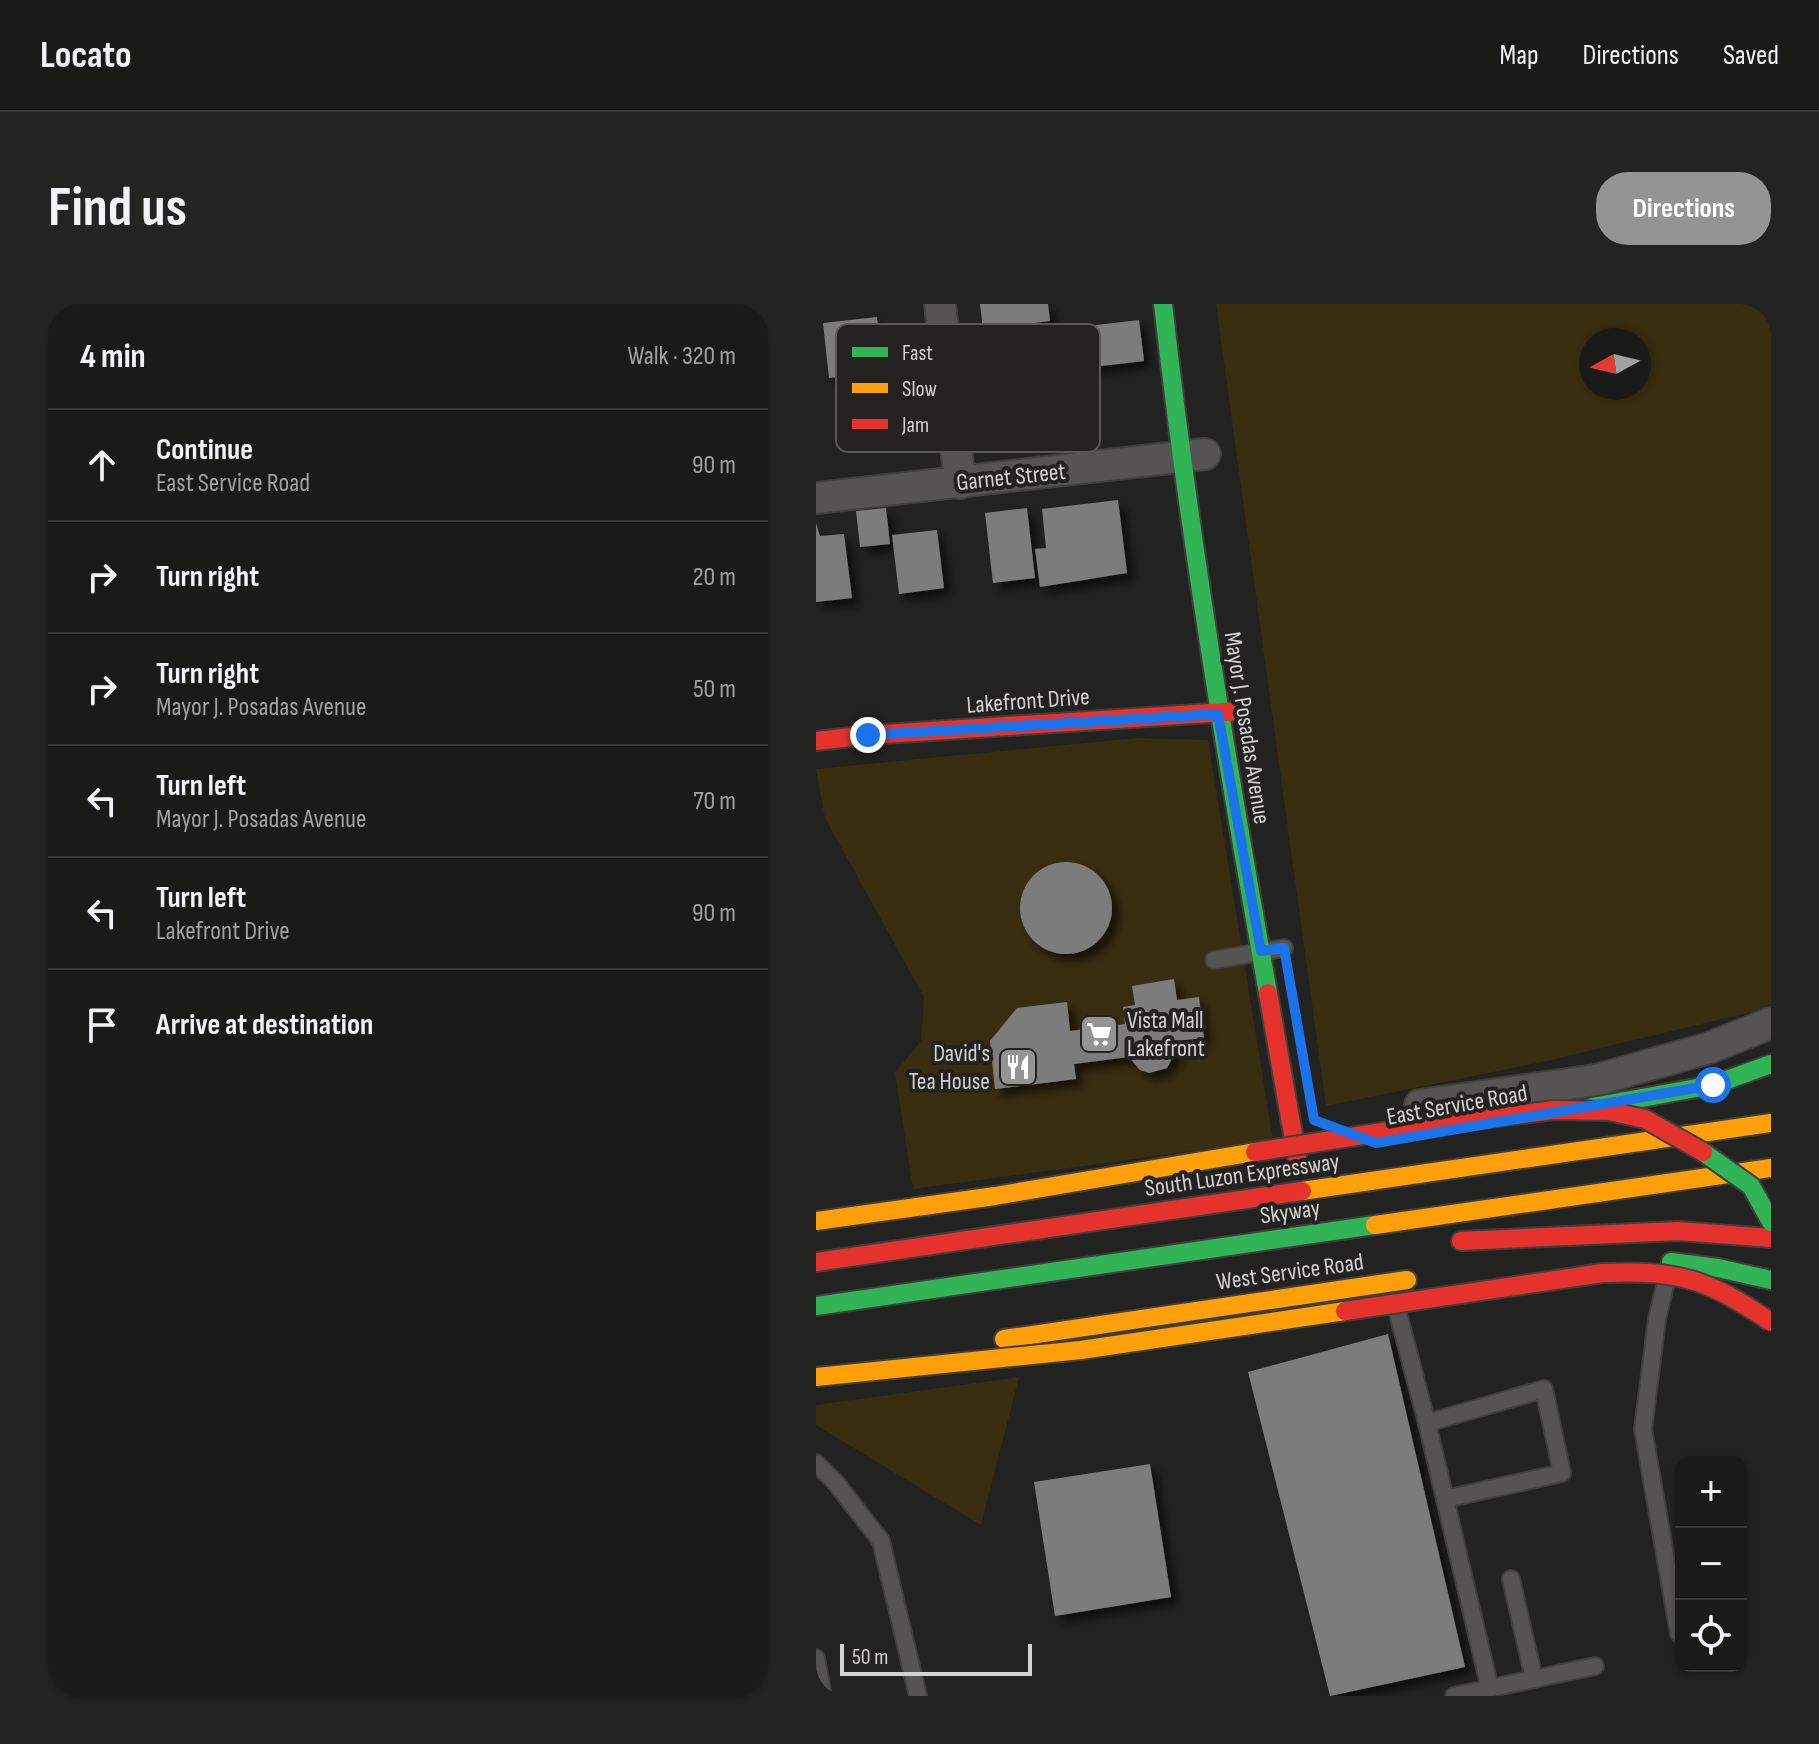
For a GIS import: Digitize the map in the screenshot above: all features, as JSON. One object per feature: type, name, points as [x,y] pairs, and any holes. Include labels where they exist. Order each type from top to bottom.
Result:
[{"type":"main road","name":"Mayor J. Posadas Avenue","points":[[1163,304],[1199,455],[1218,714],[1261,951],[1320,1153]]},
{"type":"main road","name":"Lakefront Drive","points":[[816,741],[1243,711]]},
{"type":"main road","name":"East Service Road","points":[[816,1234],[1006,1209],[1662,1096],[1713,1085],[1771,1064]]},
{"type":"main road","points":[[1589,1149],[1756,1106]]},
{"type":"main road","points":[[816,1221],[995,1196],[1408,1128],[1554,1110],[1609,1111],[1645,1119],[1695,1147],[1751,1186],[1771,1222]]},
{"type":"main road","name":"Mayor J. Posadas Avenue","points":[[1297,1157],[1310,1123]]},
{"type":"main road","points":[[1310,1123],[1376,1143]]},
{"type":"main road","name":"South Luzon Expressway","points":[[816,1262],[1771,1123]]},
{"type":"main road","name":"Skyway","points":[[816,1277],[1771,1141]]},
{"type":"main road","name":"Skyway","points":[[816,1306],[1771,1168]]},
{"type":"main road","points":[[1741,1200],[1771,1196]]},
{"type":"main road","points":[[1650,1214],[1453,1242],[1678,1231],[1771,1238]]},
{"type":"main road","points":[[1544,1263],[1574,1259],[1670,1261],[1771,1280]]},
{"type":"main road","points":[[816,1377],[1097,1348],[1603,1273],[1649,1272],[1690,1278],[1739,1300],[1771,1322]]},
{"type":"main road","name":"West Service Road","points":[[816,1368],[1181,1311],[1422,1279]]},
{"type":"street","points":[[940,304],[942,324]]},
{"type":"street","points":[[957,452],[960,483]]},
{"type":"street","name":"Garnet Street","points":[[816,498],[1199,455]]},
{"type":"street","points":[[1310,1123],[1596,1080],[1709,1048],[1771,1023]]},
{"type":"lane","points":[[1214,960],[1284,947]]},
{"type":"lane","points":[[1670,1261],[1657,1319],[1643,1429],[1675,1611]]},
{"type":"lane","points":[[1390,1283],[1427,1423],[1490,1689]]},
{"type":"lane","points":[[1427,1423],[1544,1389],[1562,1473],[1445,1499]]},
{"type":"lane","points":[[816,1463],[836,1483],[881,1541],[918,1696]]},
{"type":"lane","points":[[1511,1579],[1534,1679]]},
{"type":"lane","points":[[816,1658],[823,1696]]},
{"type":"lane","points":[[1454,1696],[1595,1666]]},
{"type":"shaded area","points":[[1216,304],[1771,304],[1771,1004],[1760,1010],[1542,1062],[1326,1106]]},
{"type":"shaded area","points":[[1137,738],[1208,740],[1273,1140],[913,1189],[895,1073],[921,1041],[924,997],[825,818],[816,769]]},
{"type":"shaded area","points":[[1019,1377],[981,1525],[816,1425],[816,1405]]},
{"type":"building","points":[[980,304],[1048,304],[1050,321],[982,324]]},
{"type":"building","points":[[877,317],[878,324],[836,324],[836,377],[829,378],[823,323]]},
{"type":"building","points":[[1139,320],[1144,361],[1100,366],[1100,325]]},
{"type":"building","points":[[1118,500],[1127,573],[1040,587],[1035,549],[1046,548],[1042,509]]},
{"type":"building","points":[[886,508],[890,544],[860,547],[856,511]]},
{"type":"building","points":[[1027,508],[1035,578],[993,583],[985,513]]},
{"type":"building","points":[[816,523],[820,536],[844,534],[852,598],[816,602]]},
{"type":"building","points":[[937,530],[944,588],[899,594],[892,535]]},
{"type":"building","points":[[1057,862],[1075,862],[1092,869],[1105,882],[1112,908],[1105,934],[1092,947],[1075,954],[1057,954],[1040,947],[1027,934],[1020,917],[1020,899],[1027,882],[1040,869]]},
{"type":"building","name":"Vista Mall Lakefront","points":[[1174,979],[1177,1000],[1199,997],[1204,1038],[1175,1041],[1176,1051],[1167,1068],[1149,1073],[1140,1070],[1129,1057],[1074,1064],[1076,1079],[995,1089],[990,1041],[1017,1008],[1067,1002],[1070,1031],[1125,1024],[1123,1007],[1135,1005],[1132,986]]},
{"type":"building","points":[[1388,1334],[1465,1667],[1330,1696],[1248,1372]]},
{"type":"building","points":[[1150,1464],[1171,1597],[1055,1616],[1034,1482]]},
{"type":"traffic: fast","points":[[1163,304],[1210,649],[1268,993]]},
{"type":"traffic: fast","points":[[1592,1107],[1713,1085],[1771,1064]]},
{"type":"traffic: fast","points":[[1703,1152],[1751,1186],[1771,1222]]},
{"type":"traffic: fast","points":[[816,1306],[1375,1225]]},
{"type":"traffic: fast","points":[[1671,1262],[1718,1268],[1771,1280]]},
{"type":"traffic: slow","points":[[1302,1191],[1771,1123]]},
{"type":"traffic: slow","points":[[816,1221],[995,1196],[1255,1152]]},
{"type":"traffic: slow","points":[[1375,1225],[1771,1168]]},
{"type":"traffic: slow","points":[[1004,1339],[1407,1280]]},
{"type":"traffic: slow","points":[[816,1377],[1081,1350],[1345,1311]]},
{"type":"traffic: jam","points":[[816,741],[1242,711]]},
{"type":"traffic: jam","points":[[1268,993],[1297,1157]]},
{"type":"traffic: jam","points":[[1255,1152],[1408,1128],[1554,1110],[1609,1111],[1645,1119],[1703,1152]]},
{"type":"traffic: jam","points":[[816,1262],[1302,1191]]},
{"type":"traffic: jam","points":[[1461,1241],[1678,1231],[1771,1238]]},
{"type":"traffic: jam","points":[[1345,1311],[1603,1273],[1630,1272],[1692,1280],[1729,1296],[1771,1322]]},
{"type":"place","name":"Vista Mall Lakefront","points":[[1099,1034]]},
{"type":"place","name":"David's Tea House","points":[[1018,1067]]},
{"type":"route","points":[[868,735],[1218,714],[1261,951],[1284,948],[1314,1120],[1376,1143],[1713,1085]]}]
